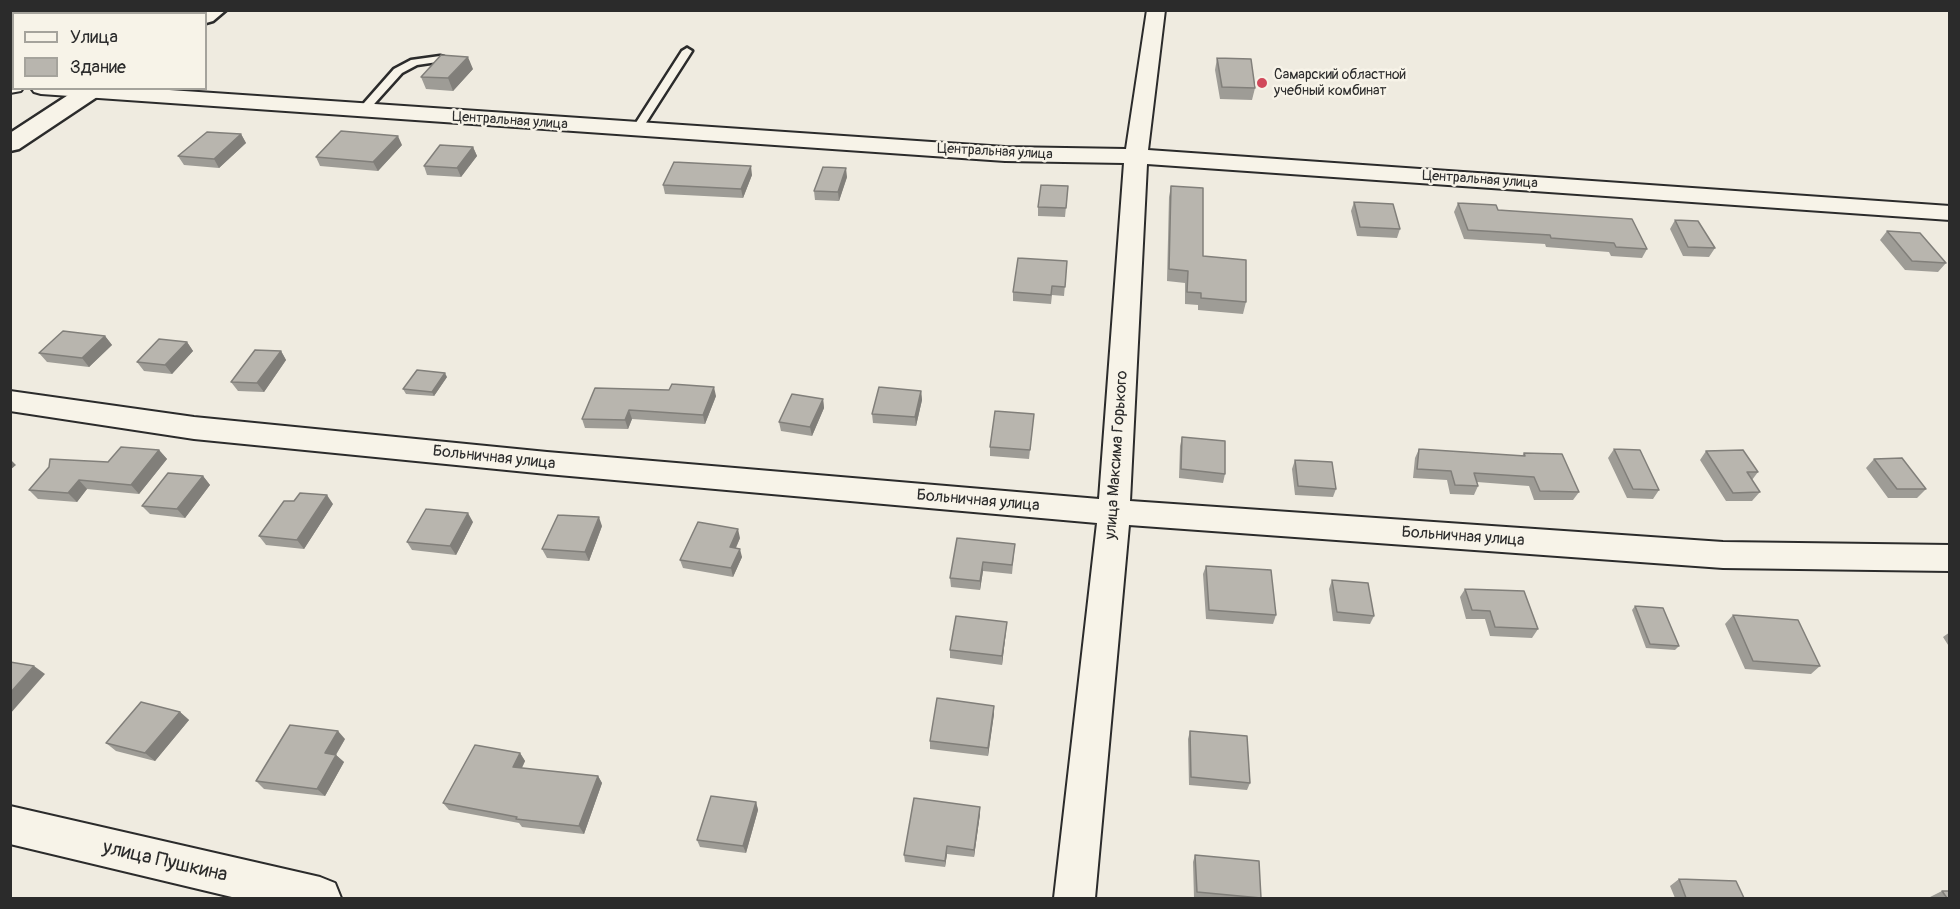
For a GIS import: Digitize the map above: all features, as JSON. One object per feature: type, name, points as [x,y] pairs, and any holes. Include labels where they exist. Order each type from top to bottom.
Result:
[{"type":"street","name":"улица Максима Горького","points":[[1074,898],[1114,512],[1136,156],[1156,10]]},
{"type":"street","name":"Центральная улица","points":[[93,90],[362,111],[1005,154],[1136,156],[1950,213]]},
{"type":"street","points":[[10,144],[93,90]]},
{"type":"street","name":"Больничная улица","points":[[10,401],[229,432],[547,463],[1114,512],[1723,555],[1950,558]]},
{"type":"street","name":"улица Пушкина","points":[[10,825],[320,898]]},
{"type":"lane","points":[[637,129],[687,51]]},
{"type":"lane","points":[[362,111],[398,71],[415,62],[440,59]]},
{"type":"shaded area","points":[[10,11],[180,11],[12,12],[11,54]]},
{"type":"building","points":[[441,55],[468,57],[448,78],[421,77]]},
{"type":"building","points":[[1217,58],[1251,59],[1255,88],[1222,87]]},
{"type":"building","points":[[341,131],[398,136],[373,162],[316,157]]},
{"type":"building","points":[[207,132],[241,134],[214,159],[178,156]]},
{"type":"building","points":[[440,145],[473,147],[457,168],[424,166]]},
{"type":"building","points":[[674,162],[751,166],[741,189],[663,185]]},
{"type":"building","points":[[823,167],[846,168],[838,192],[814,191]]},
{"type":"building","points":[[1041,185],[1068,186],[1066,208],[1038,207]]},
{"type":"building","points":[[1171,186],[1203,188],[1203,256],[1246,260],[1246,302],[1201,298],[1201,293],[1187,292],[1188,271],[1169,269]]},
{"type":"building","points":[[1354,202],[1393,204],[1400,229],[1360,227]]},
{"type":"building","points":[[1458,203],[1496,205],[1498,210],[1632,219],[1647,249],[1616,247],[1614,243],[1551,238],[1550,235],[1468,230]]},
{"type":"building","points":[[1675,220],[1698,221],[1715,248],[1688,247]]},
{"type":"building","points":[[1887,231],[1920,233],[1946,263],[1912,261]]},
{"type":"building","points":[[1018,258],[1067,261],[1065,287],[1052,286],[1051,295],[1013,292]]},
{"type":"building","points":[[63,331],[105,336],[82,358],[39,353]]},
{"type":"building","points":[[159,339],[187,342],[165,365],[137,362]]},
{"type":"building","points":[[255,350],[281,351],[257,383],[231,382]]},
{"type":"building","points":[[417,370],[445,373],[432,392],[403,389]]},
{"type":"building","points":[[672,384],[714,387],[703,415],[629,410],[625,420],[582,419],[595,388],[669,390]]},
{"type":"building","points":[[879,387],[921,391],[915,417],[872,414]]},
{"type":"building","points":[[792,394],[823,399],[810,427],[779,422]]},
{"type":"building","points":[[995,411],[1034,414],[1030,450],[990,447]]},
{"type":"building","points":[[1182,437],[1225,441],[1225,474],[1181,469]]},
{"type":"building","points":[[121,447],[159,450],[131,485],[79,480],[68,493],[29,490],[49,467],[50,459],[108,462]]},
{"type":"building","points":[[1419,449],[1525,456],[1524,453],[1562,454],[1579,492],[1540,491],[1534,477],[1474,473],[1478,486],[1455,485],[1451,471],[1417,469]]},
{"type":"building","points":[[1614,449],[1640,450],[1659,490],[1633,489]]},
{"type":"building","points":[[1743,450],[1758,472],[1747,472],[1760,492],[1733,493],[1706,451]]},
{"type":"building","points":[[1902,458],[1926,489],[1897,489],[1874,459]]},
{"type":"building","points":[[1295,460],[1332,462],[1336,489],[1298,486]]},
{"type":"building","points":[[168,473],[203,476],[177,509],[142,506]]},
{"type":"building","points":[[300,493],[327,495],[297,540],[259,536],[284,501],[294,501]]},
{"type":"building","points":[[426,509],[468,513],[450,546],[407,542]]},
{"type":"building","points":[[558,515],[599,517],[585,552],[542,549]]},
{"type":"building","points":[[698,522],[738,529],[730,547],[740,549],[731,568],[680,560]]},
{"type":"building","points":[[957,538],[1015,544],[1012,565],[983,562],[980,581],[950,578]]},
{"type":"building","points":[[1206,566],[1271,570],[1276,615],[1209,610]]},
{"type":"building","points":[[1332,580],[1368,583],[1374,616],[1337,612]]},
{"type":"building","points":[[1465,589],[1524,591],[1538,629],[1495,627],[1490,611],[1472,610]]},
{"type":"building","points":[[1635,606],[1663,608],[1679,646],[1650,644]]},
{"type":"building","points":[[1733,615],[1798,620],[1820,666],[1753,661]]},
{"type":"building","points":[[956,616],[1007,622],[1002,656],[950,650]]},
{"type":"building","points":[[10,662],[34,666],[10,693]]},
{"type":"building","points":[[937,698],[994,706],[988,748],[930,741]]},
{"type":"building","points":[[141,702],[180,712],[145,753],[106,743]]},
{"type":"building","points":[[290,725],[338,731],[325,753],[336,755],[317,789],[256,781]]},
{"type":"building","points":[[1190,731],[1247,736],[1250,783],[1191,777]]},
{"type":"building","points":[[475,745],[520,753],[513,767],[598,776],[579,826],[516,819],[517,817],[443,803]]},
{"type":"building","points":[[711,796],[756,802],[743,846],[697,840]]},
{"type":"building","points":[[914,798],[980,807],[974,850],[947,846],[945,861],[904,855]]},
{"type":"building","points":[[1195,855],[1259,861],[1261,898],[1197,892]]},
{"type":"building","points":[[1679,879],[1736,881],[1744,898],[1686,898]]},
{"type":"building","points":[[1942,891],[1950,891],[1950,898],[1947,898]]},
{"type":"place","name":"Самарский областной учебный комбинат","points":[[1262,83]]}]
